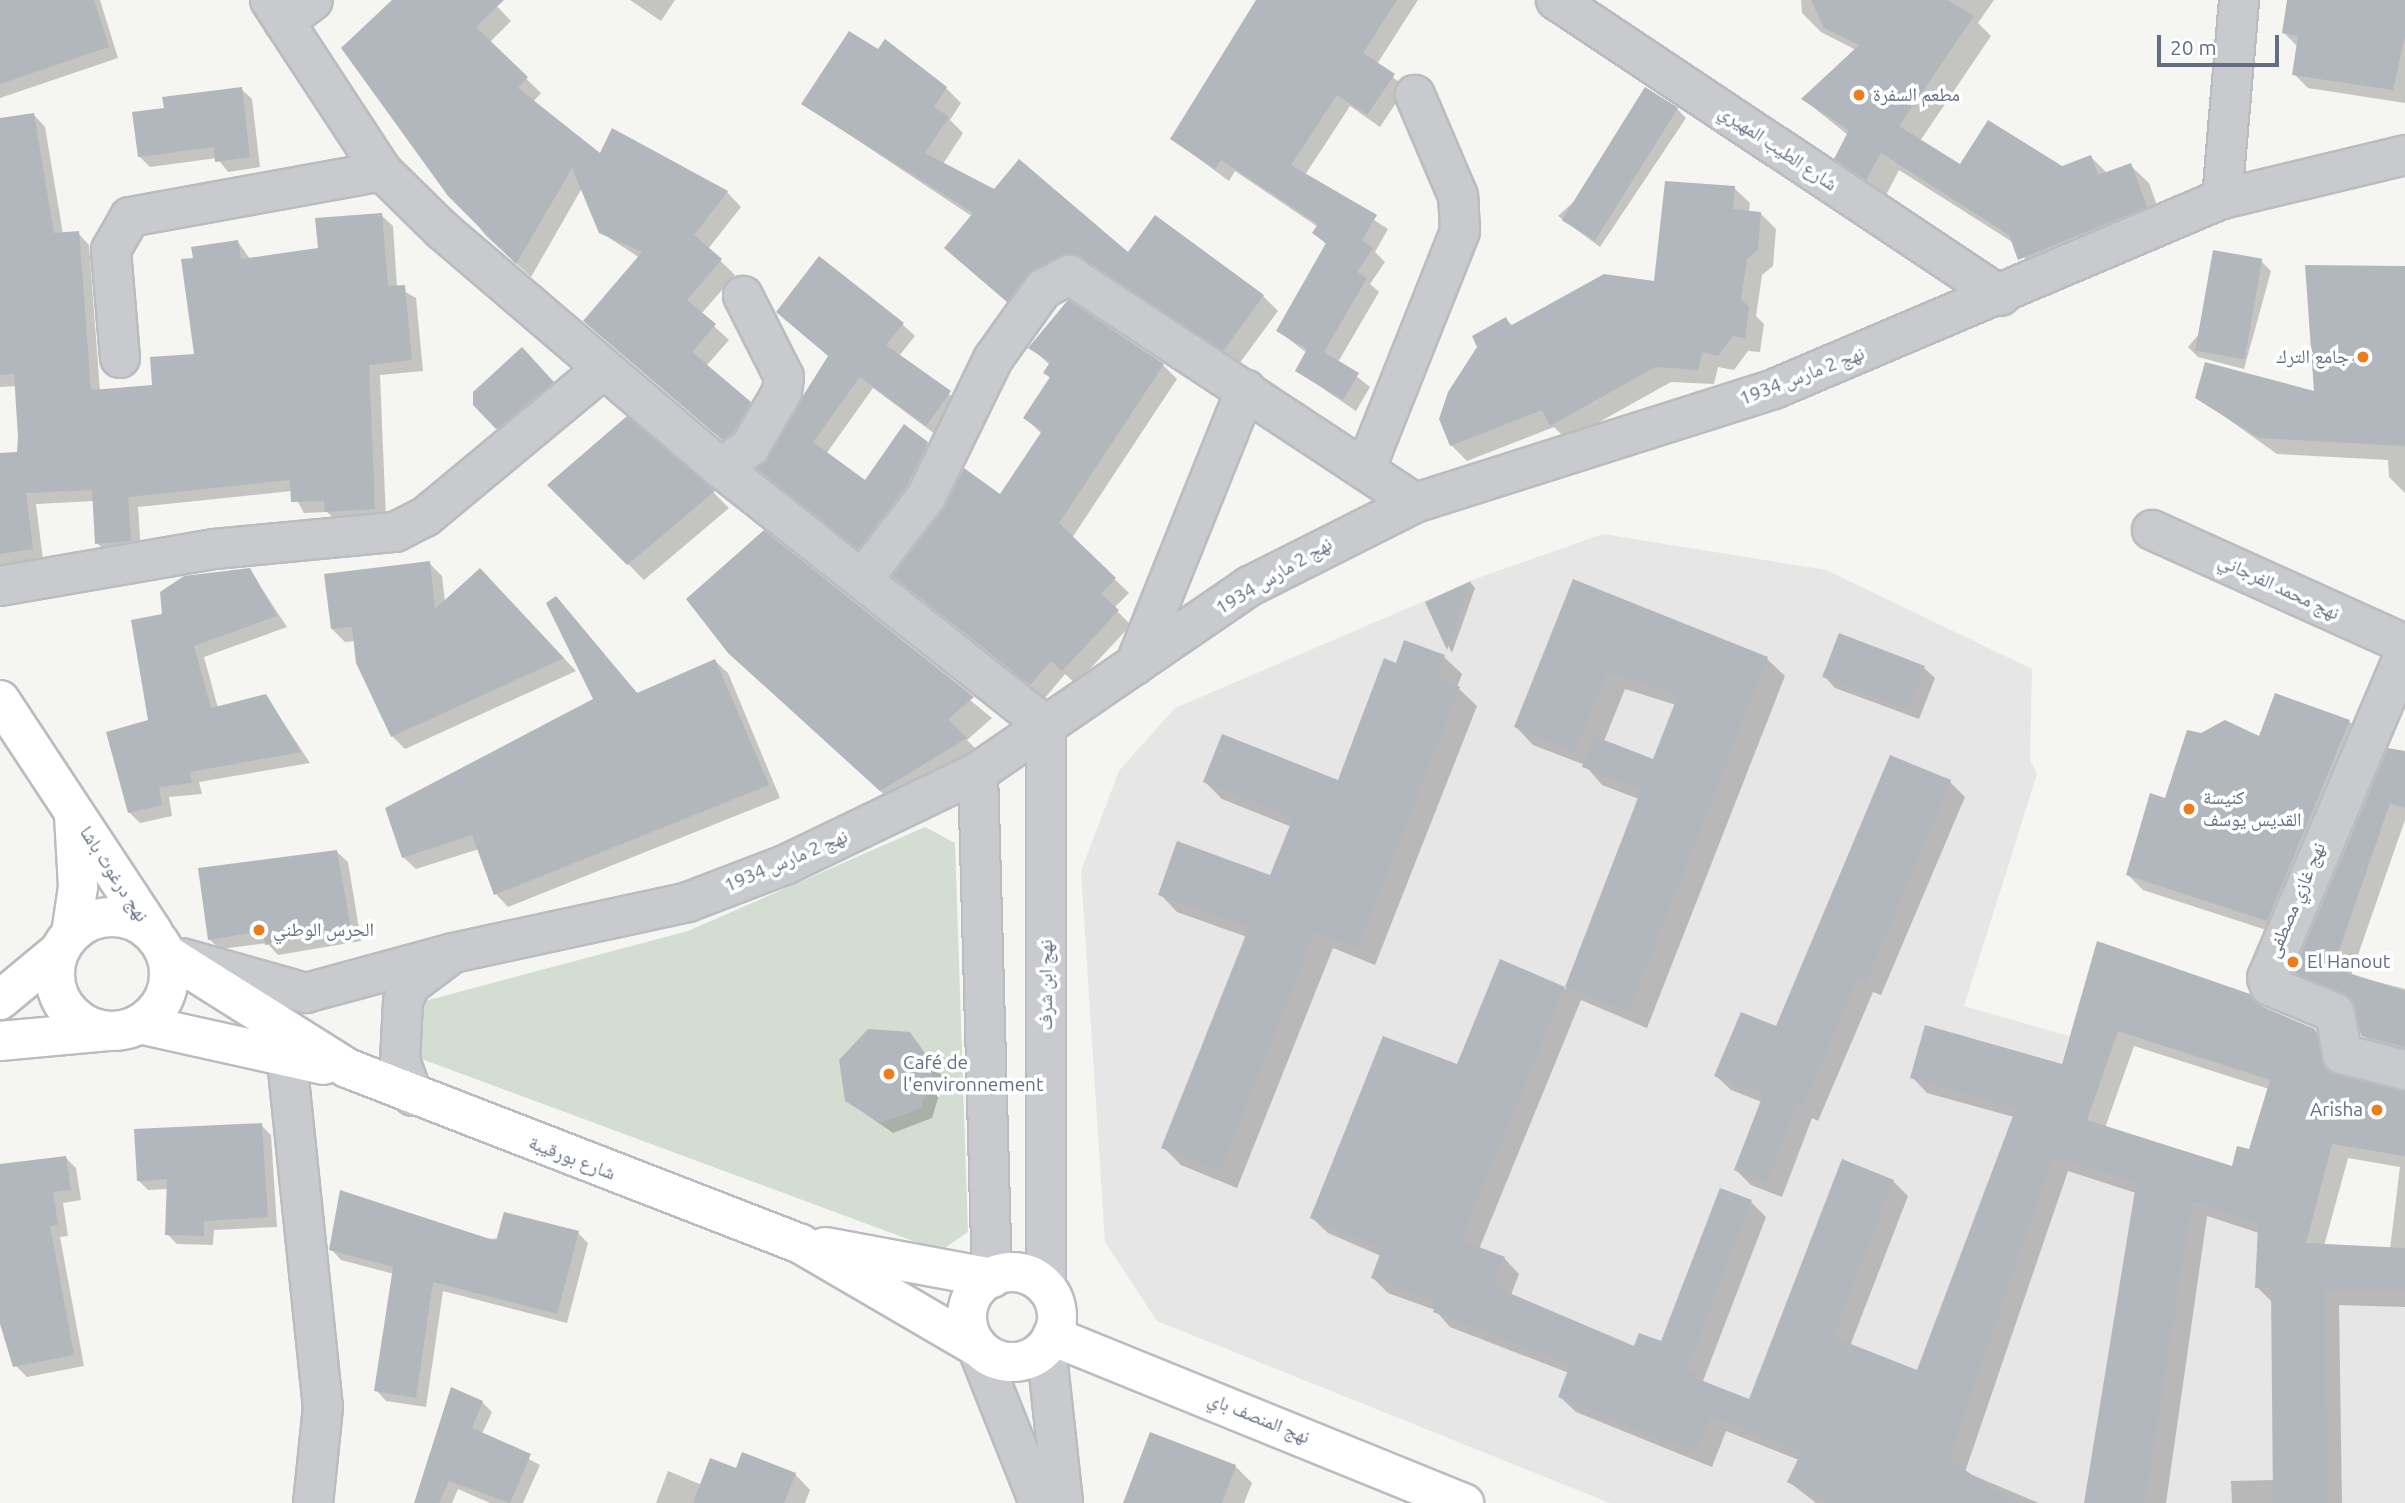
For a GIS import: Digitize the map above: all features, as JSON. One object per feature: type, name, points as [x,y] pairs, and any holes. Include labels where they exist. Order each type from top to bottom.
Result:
[{"type":"main road","name":"نهج درغوث باشا","points":[[0,700],[160,944]]},
{"type":"main road","name":"نهج درغوث باشا","points":[[65,943],[78,887],[74,813]]},
{"type":"main road","points":[[0,1000],[65,943],[113,917],[160,944],[162,1002],[124,1027],[92,1027],[64,1004],[57,987],[65,943]]},
{"type":"main road","name":"شارع بورقيبة","points":[[160,944],[291,1050]]},
{"type":"main road","name":"شارع بورقيبة","points":[[0,1041],[124,1027],[291,1050],[347,1068],[413,1096],[799,1243],[977,1347]]},
{"type":"main road","name":"شارع بورقيبة","points":[[799,1243],[992,1278]]},
{"type":"main road","points":[[1020,1272],[1045,1287],[1057,1313],[1049,1341],[1012,1363],[977,1347],[968,1333],[967,1306],[992,1278],[1020,1272]]},
{"type":"main road","name":"نهج المنصف باي","points":[[1049,1341],[1464,1503]]},
{"type":"street","name":"شارع الطيب المهيري","points":[[1556,0],[2001,296]]},
{"type":"street","points":[[2222,199],[2239,0]]},
{"type":"street","points":[[289,7],[382,171],[603,369],[722,468],[864,577],[1046,726]]},
{"type":"street","points":[[1365,470],[1460,231],[1458,196],[1415,94]]},
{"type":"street","name":"نهج 2 مارس 1934","points":[[160,944],[306,993],[453,953],[688,902],[785,866],[978,772],[1250,586],[1415,503],[1774,389],[2001,296],[2222,199],[2405,155]]},
{"type":"street","points":[[120,358],[111,250],[130,217],[382,171]]},
{"type":"street","points":[[864,577],[926,497],[993,359],[1043,289],[1069,275],[1246,389],[1415,503]]},
{"type":"street","points":[[722,468],[750,447],[782,392],[784,377],[743,296]]},
{"type":"street","points":[[0,586],[214,549],[395,532],[435,509],[603,369]]},
{"type":"street","points":[[1135,666],[1246,389]]},
{"type":"street","name":"نهج محمد الفرجاني","points":[[2152,530],[2405,645]]},
{"type":"street","name":"نهج غازي مصطفى","points":[[2405,653],[2266,978],[2270,986],[2335,1013],[2342,1054],[2405,1070]]},
{"type":"street","name":"نهج ابن شرف","points":[[1045,1287],[1046,726]]},
{"type":"street","points":[[978,772],[992,1278]]},
{"type":"street","points":[[413,1096],[400,1061],[403,1001],[410,985],[453,953]]},
{"type":"street","points":[[291,1050],[323,1407],[313,1503]]},
{"type":"street","points":[[1049,1341],[1063,1503]]},
{"type":"street","points":[[977,1347],[1039,1503]]},
{"type":"shaded area","points":[[1603,534],[1826,570],[2032,669],[2030,760],[2037,774],[1964,1006],[2069,1036],[2038,1152],[2258,1224],[2255,1288],[2405,1292],[2405,1503],[1610,1503],[1157,1321],[1105,1242],[1081,871],[1119,771],[1175,708],[1478,578]]},
{"type":"shaded area","points":[[925,827],[955,843],[968,1232],[940,1251],[419,1058],[421,1002],[688,931]]},
{"type":"building","points":[[0,0],[94,0],[109,47],[0,84]]},
{"type":"building","points":[[392,0],[504,0],[476,27],[528,77],[518,88],[600,153],[612,128],[728,191],[694,235],[722,259],[687,300],[716,324],[692,352],[751,402],[733,432],[722,440],[583,321],[642,252],[599,233],[572,168],[516,264],[448,196],[341,48]]},
{"type":"building","points":[[1256,0],[1397,0],[1363,53],[1395,74],[1367,115],[1337,95],[1291,165],[1377,215],[1362,240],[1373,248],[1357,272],[1367,278],[1324,352],[1359,373],[1343,400],[1295,371],[1307,349],[1276,331],[1326,243],[1312,233],[1318,224],[1221,160],[1215,169],[1170,139]]},
{"type":"building","points":[[1811,0],[1947,0],[1974,16],[1899,126],[1960,164],[1988,120],[2062,166],[2091,155],[2098,175],[2131,163],[2147,207],[2018,260],[2009,235],[1881,153],[1866,180],[1834,159],[1849,130],[1801,99],[1859,45],[1824,28]]},
{"type":"building","points":[[2287,0],[2405,0],[2405,36],[2393,90],[2292,75],[2298,36],[2282,33]]},
{"type":"building","points":[[849,31],[878,49],[885,39],[947,87],[934,107],[949,117],[925,153],[994,189],[1019,159],[1128,252],[1155,215],[1264,295],[1223,351],[1071,253],[1032,270],[1007,302],[944,248],[973,213],[801,104]]},
{"type":"building","points":[[242,87],[250,157],[215,162],[214,147],[138,157],[132,112],[164,108],[162,97]]},
{"type":"building","points":[[1645,87],[1678,108],[1595,241],[1562,220]]},
{"type":"building","points":[[34,113],[54,233],[79,231],[91,390],[152,385],[150,357],[194,354],[181,259],[193,258],[191,247],[238,240],[241,259],[318,248],[315,218],[382,213],[388,286],[405,285],[412,360],[369,365],[375,509],[325,512],[324,501],[291,502],[290,480],[128,497],[131,541],[95,544],[92,490],[26,493],[33,549],[0,554],[0,453],[17,452],[18,437],[14,374],[0,375],[0,118]]},
{"type":"building","points":[[1665,181],[1735,186],[1733,209],[1761,212],[1758,250],[1747,259],[1741,299],[1749,307],[1745,338],[1733,336],[1718,356],[1702,352],[1698,370],[1655,367],[1550,426],[1542,410],[1450,446],[1439,419],[1448,392],[1477,347],[1472,336],[1506,317],[1510,326],[1604,274],[1654,281]]},
{"type":"building","points":[[2213,250],[2262,259],[2245,359],[2195,350]]},
{"type":"building","points":[[819,256],[904,323],[886,345],[951,391],[926,426],[860,377],[813,442],[865,480],[904,424],[928,442],[907,485],[858,549],[757,469],[828,356],[776,312]]},
{"type":"building","points":[[2305,265],[2405,266],[2405,446],[2259,438],[2195,398],[2205,362],[2314,391]]},
{"type":"building","points":[[1068,300],[1164,364],[1059,523],[1116,578],[1101,594],[1119,610],[1062,671],[1051,661],[1030,685],[892,576],[943,510],[964,468],[1000,494],[1042,431],[1023,418],[1050,377],[1043,373],[1050,362],[1028,348]]},
{"type":"building","points":[[522,347],[554,382],[496,429],[473,405],[473,392]]},
{"type":"building","points":[[627,416],[715,491],[627,565],[547,485]]},
{"type":"building","points":[[764,530],[974,697],[948,719],[967,738],[880,791],[728,653],[686,599]]},
{"type":"building","points":[[430,561],[435,609],[480,568],[564,658],[391,737],[356,663],[352,627],[331,629],[324,574]]},
{"type":"building","points":[[250,568],[277,616],[194,646],[211,708],[266,694],[301,752],[190,772],[192,783],[159,787],[162,805],[128,813],[106,732],[148,720],[131,620],[162,614],[160,592],[184,576]]},
{"type":"building","points":[[1573,579],[1768,657],[1629,1012],[1565,987],[1641,790],[1582,767],[1594,736],[1653,759],[1678,695],[1607,672],[1575,752],[1514,727]]},
{"type":"building","points":[[1471,581],[1447,650],[1425,602]]},
{"type":"building","points":[[556,596],[637,693],[715,659],[769,785],[494,895],[472,835],[402,858],[385,808],[593,699],[546,603]]},
{"type":"building","points":[[1839,633],[1925,666],[1908,710],[1822,677]]},
{"type":"building","points":[[1404,640],[1445,655],[1437,678],[1460,687],[1358,949],[1315,932],[1220,1171],[1161,1148],[1249,927],[1158,895],[1177,841],[1270,875],[1293,818],[1203,782],[1222,734],[1338,780],[1384,658],[1396,663]]},
{"type":"building","points":[[2275,693],[2350,720],[2267,921],[2126,875],[2150,793],[2165,798],[2187,730],[2201,733],[2225,720],[2259,736]]},
{"type":"building","points":[[2388,748],[2405,751],[2405,808],[2390,803],[2333,968],[2405,991],[2405,1047],[2361,1036],[2352,999],[2293,972]]},
{"type":"building","points":[[1890,755],[1951,780],[1866,982],[1858,978],[1803,1107],[1797,1104],[1767,1183],[1734,1170],[1763,1095],[1714,1076],[1741,1012],[1776,1026]]},
{"type":"building","points":[[337,850],[351,930],[265,945],[263,931],[208,940],[198,868]]},
{"type":"building","points":[[2097,941],[2250,994],[2261,1006],[2315,1029],[2327,1069],[2405,1091],[2405,1156],[2332,1144],[2306,1243],[2405,1248],[2405,1292],[2325,1290],[2327,1503],[2273,1503],[2271,1288],[2255,1288],[2258,1224],[2192,1202],[2145,1503],[2084,1503],[2136,1184],[2053,1157],[1949,1459],[2013,1503],[1830,1503],[1787,1482],[1801,1453],[1710,1416],[1697,1452],[1645,1433],[1558,1397],[1570,1365],[1433,1312],[1437,1302],[1371,1278],[1382,1249],[1310,1218],[1383,1036],[1457,1064],[1500,959],[1565,987],[1461,1240],[1505,1257],[1493,1286],[1634,1346],[1639,1333],[1661,1341],[1720,1188],[1752,1200],[1687,1369],[1697,1372],[1695,1378],[1749,1399],[1842,1159],[1894,1180],[1833,1337],[1917,1370],[2016,1108],[1910,1078],[1925,1025],[2062,1064]],"holes":[[[2118,1031],[2270,1080],[2249,1149],[2237,1146],[2232,1166],[2087,1120]]]},
{"type":"building","points":[[868,1029],[910,1032],[934,1067],[921,1108],[881,1123],[845,1101],[839,1060]]},
{"type":"building","points":[[262,1123],[268,1217],[204,1221],[204,1236],[165,1235],[167,1179],[137,1181],[134,1129]]},
{"type":"building","points":[[66,1156],[71,1190],[53,1192],[58,1225],[50,1226],[74,1355],[13,1367],[0,1324],[0,1164]]},
{"type":"building","points":[[340,1190],[496,1241],[504,1212],[579,1231],[557,1314],[433,1282],[416,1398],[374,1391],[393,1267],[329,1250]]},
{"type":"building","points":[[451,1387],[483,1401],[472,1428],[531,1454],[510,1503],[449,1481],[439,1503],[414,1503]]},
{"type":"building","points":[[1150,1432],[1236,1465],[1222,1503],[1123,1503]]},
{"type":"building","points":[[742,1452],[796,1473],[784,1503],[693,1503],[710,1458],[736,1468]]},
{"type":"place","name":"مطعم السفرة","points":[[1859,95]]},
{"type":"place","name":"جامع الترك","points":[[2363,357]]},
{"type":"place","name":"كنيسة القديس يوسف","points":[[2189,809]]},
{"type":"place","name":"الحرس الوطني","points":[[259,930]]},
{"type":"place","name":"El Hanout","points":[[2293,962]]},
{"type":"place","name":"Café de l'environnement","points":[[889,1074]]},
{"type":"place","name":"Arisha","points":[[2377,1110]]}]
